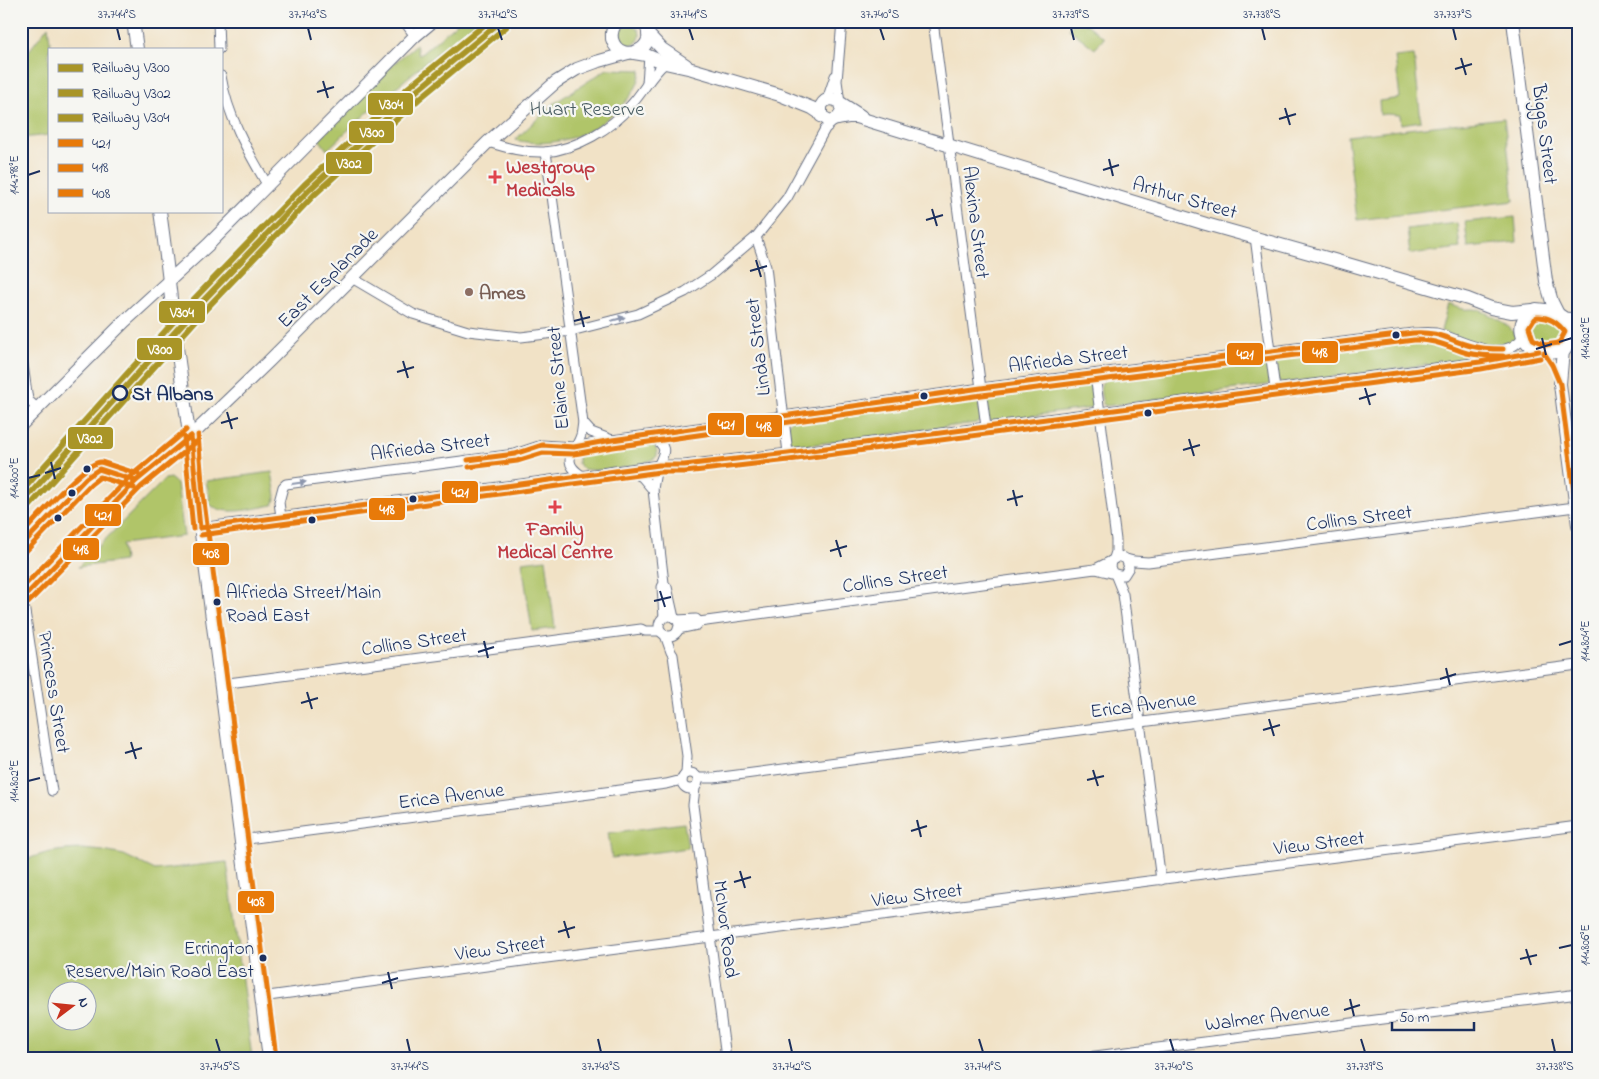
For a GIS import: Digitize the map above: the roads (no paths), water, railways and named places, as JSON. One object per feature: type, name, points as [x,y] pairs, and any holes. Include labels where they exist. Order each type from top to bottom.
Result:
[{"type":"street","points":[[133,21],[137,48]]},
{"type":"street","points":[[218,21],[219,48]]},
{"type":"street","points":[[404,21],[404,24],[415,36]]},
{"type":"street","points":[[21,425],[125,322],[268,186],[415,36],[433,21]]},
{"type":"street","points":[[596,62],[618,21]]},
{"type":"street","points":[[833,102],[837,88],[842,21]]},
{"type":"street","name":"Alexina Street","points":[[934,21],[986,427]]},
{"type":"street","name":"Biggs Street","points":[[1513,21],[1546,281],[1552,302],[1560,315]]},
{"type":"street","points":[[631,53],[642,48],[648,39],[647,26]]},
{"type":"street","points":[[647,26],[662,49],[692,69]]},
{"type":"street","points":[[612,33],[614,44],[618,48],[631,53],[649,56],[664,63],[692,69],[780,95],[812,108],[826,120],[856,117],[869,122]]},
{"type":"street","name":"East Esplanade","points":[[22,599],[136,481],[190,436],[269,361],[488,142],[556,82],[577,69],[631,53]]},
{"type":"street","points":[[647,83],[649,56]]},
{"type":"street","points":[[488,142],[513,150],[546,152],[583,141],[602,132],[615,122],[633,104],[654,72],[664,63]]},
{"type":"street","points":[[833,102],[838,69]]},
{"type":"street","points":[[222,82],[242,142],[268,186]]},
{"type":"street","points":[[780,95],[833,102],[856,112],[869,122]]},
{"type":"street","points":[[815,147],[821,115],[820,106],[833,102]]},
{"type":"street","points":[[352,278],[413,314],[468,331],[521,337],[571,331],[638,314],[685,292],[711,275],[756,237],[787,198],[826,129],[842,112],[833,102]]},
{"type":"street","name":"Arthur Street","points":[[869,122],[1206,224],[1468,299],[1491,308],[1512,312],[1534,310]]},
{"type":"street","name":"Elaine Street","points":[[546,152],[583,423],[581,437],[571,453],[570,462],[572,467],[581,475]]},
{"type":"street","points":[[160,212],[269,1058]]},
{"type":"street","name":"Linda Street","points":[[756,237],[766,267],[788,453]]},
{"type":"street","points":[[1256,237],[1275,389]]},
{"type":"street","name":"Biggs Street","points":[[1534,310],[1541,300],[1546,281]]},
{"type":"street","name":"Arthur Street","points":[[1491,308],[1508,319],[1522,334]]},
{"type":"street","points":[[1560,384],[1552,365],[1542,352],[1530,346],[1522,334],[1523,320],[1534,310],[1547,310],[1560,315],[1576,328],[1564,350],[1560,384],[1578,526]]},
{"type":"street","name":"Alfrieda Street","points":[[281,517],[279,502],[283,487],[286,484],[515,454],[542,445],[574,448],[612,440],[981,388],[1427,332],[1444,335],[1478,348],[1496,349],[1516,345],[1522,334]]},
{"type":"street","points":[[200,528],[625,469],[659,465],[684,465],[788,453],[1486,362],[1542,352],[1578,349]]},
{"type":"street","points":[[21,350],[28,400],[37,408]]},
{"type":"street","points":[[1095,374],[1116,540],[1116,552],[1110,567],[1123,594],[1160,880]]},
{"type":"street","points":[[583,423],[591,432],[612,440]]},
{"type":"street","name":"McIvor Road","points":[[652,435],[664,450],[664,458],[654,477],[653,490],[664,583],[662,587],[663,626],[673,655],[726,1058]]},
{"type":"street","points":[[625,469],[642,477],[653,490]]},
{"type":"street","name":"Collins Street","points":[[1125,558],[1148,562],[1575,507]]},
{"type":"street","points":[[1116,540],[1129,564],[1123,594]]},
{"type":"street","points":[[1112,559],[1119,556],[1125,558]]},
{"type":"street","name":"Collins Street","points":[[1095,569],[1112,559]]},
{"type":"street","name":"Collins Street","points":[[1127,572],[1148,562]]},
{"type":"street","name":"Collins Street","points":[[663,626],[672,636],[677,632],[697,625],[699,622],[1095,569],[1114,573]]},
{"type":"street","points":[[1114,573],[1121,575],[1127,572]]},
{"type":"street","name":"McIvor Road","points":[[664,583],[679,623],[673,655]]},
{"type":"street","name":"Princess Street","points":[[22,599],[52,791]]},
{"type":"street","name":"Collins Street","points":[[221,684],[641,629],[645,631],[663,626],[672,616],[676,619],[696,619],[699,622]]},
{"type":"street","name":"Erica Avenue","points":[[240,840],[1578,666]]},
{"type":"street","name":"View Street","points":[[261,997],[1578,826]]},
{"type":"street","name":"Walmer Avenue","points":[[1080,1058],[1578,994]]},
{"type":"rail line","name":"V304","points":[[21,492],[194,299],[304,185],[409,87],[489,21]]},
{"type":"rail line","name":"V300","points":[[21,504],[200,304],[309,190],[414,93],[501,21]]},
{"type":"rail line","name":"V302","points":[[27,509],[206,309],[314,195],[419,99],[506,27]]},
{"type":"place","name":"Westgroup Medicals","points":[[495,177]]},
{"type":"place","name":"Ames","points":[[469,292]]},
{"type":"place","name":"St Albans","points":[[120,393]]},
{"type":"place","name":"Family Medical Centre","points":[[555,507]]},
{"type":"place","name":"Alfrieda Street/Main Road East","points":[[217,602]]},
{"type":"place","name":"Errington Reserve/Main Road East","points":[[263,958]]},
{"type":"park label","name":"Huart Reserve","points":[[587,108]]}]
